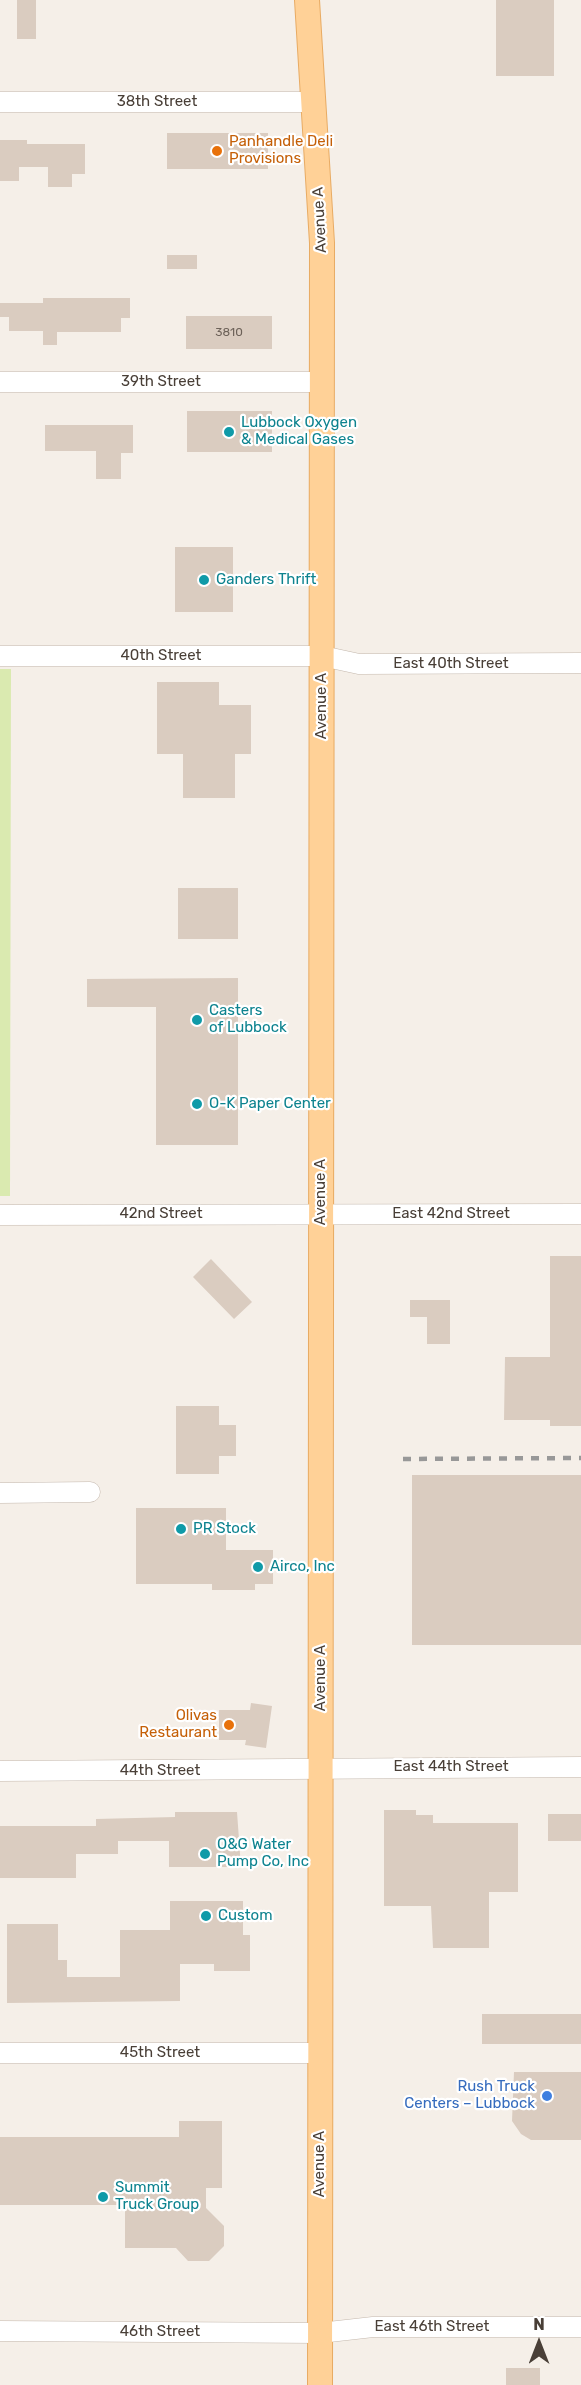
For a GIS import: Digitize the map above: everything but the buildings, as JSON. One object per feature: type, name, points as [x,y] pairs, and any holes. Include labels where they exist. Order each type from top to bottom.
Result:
[{"type":"main road","name":"Avenue A","points":[[307,0],[322,243],[320,2385]]},
{"type":"street","name":"38th Street","points":[[0,102],[314,102]]},
{"type":"street","name":"39th Street","points":[[0,382],[322,382]]},
{"type":"street","name":"40th Street","points":[[0,656],[322,656]]},
{"type":"street","name":"East 40th Street","points":[[322,656],[359,664],[581,663]]},
{"type":"street","name":"East 42nd Street","points":[[321,1214],[581,1214]]},
{"type":"street","name":"42nd Street","points":[[0,1215],[321,1214]]},
{"type":"street","points":[[0,1492],[90,1492]]},
{"type":"street","name":"East 44th Street","points":[[320,1771],[370,1767],[581,1767]]},
{"type":"street","name":"44th Street","points":[[0,1772],[320,1771]]},
{"type":"street","name":"45th Street","points":[[0,2053],[320,2053]]},
{"type":"street","name":"East 46th Street","points":[[320,2333],[372,2327],[581,2327]]},
{"type":"street","name":"46th Street","points":[[0,2331],[320,2333]]},
{"type":"green space","points":[[0,669],[11,669],[10,1196],[0,1196]]},
{"type":"railway","points":[[403,1459],[581,1458]]},
{"type":"place","name":"Panhandle Deli Provisions","points":[[217,151]]},
{"type":"place","name":"Lubbock Oxygen & Medical Gases","points":[[229,432]]},
{"type":"place","name":"Ganders Thrift","points":[[204,580]]},
{"type":"place","name":"Casters of Lubbock","points":[[197,1020]]},
{"type":"place","name":"O-K Paper Center","points":[[197,1104]]},
{"type":"place","name":"PR Stock","points":[[181,1529]]},
{"type":"place","name":"Airco, Inc","points":[[258,1567]]},
{"type":"place","name":"Olivas Restaurant","points":[[229,1725]]},
{"type":"place","name":"O&G Water Pump Co, Inc","points":[[205,1854]]},
{"type":"place","name":"Custom","points":[[206,1916]]},
{"type":"place","name":"Rush Truck Centers – Lubbock","points":[[547,2096]]},
{"type":"place","name":"Summit Truck Group","points":[[103,2197]]}]
